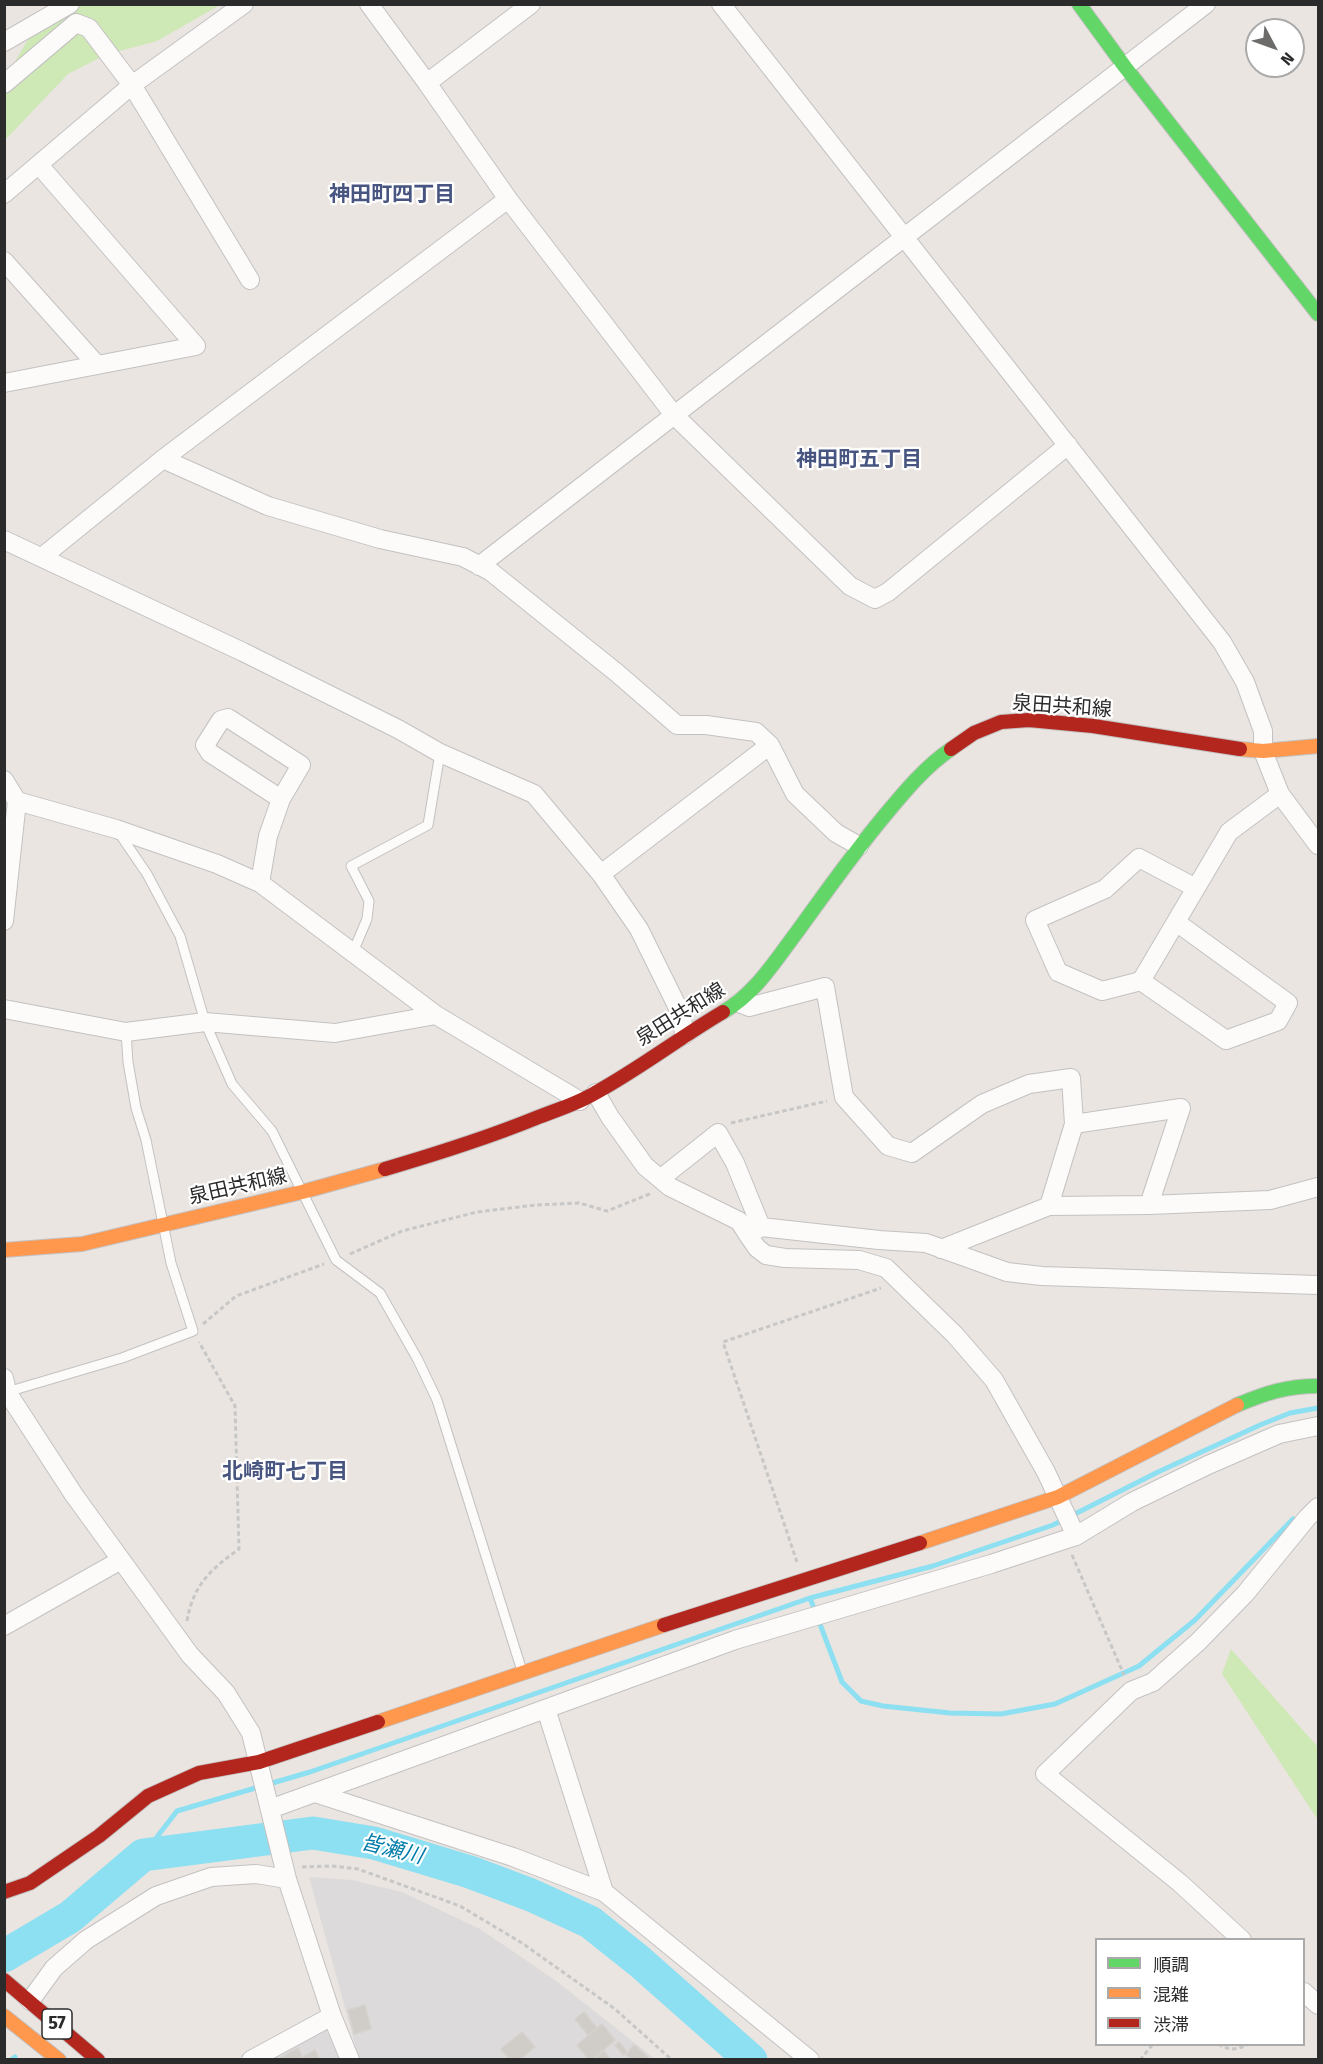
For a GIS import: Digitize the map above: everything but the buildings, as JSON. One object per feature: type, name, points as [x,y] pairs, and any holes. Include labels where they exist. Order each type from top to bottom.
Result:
[{"type":"street","points":[[4,42],[70,4]]},
{"type":"street","points":[[4,194],[132,85],[244,4]]},
{"type":"street","points":[[369,4],[508,199],[674,415],[850,586],[875,599],[888,592],[1068,445]]},
{"type":"street","points":[[427,83],[531,4]]},
{"type":"street","points":[[721,4],[1222,642],[1245,682],[1263,731],[1263,751],[1280,794],[1318,845]]},
{"type":"street","points":[[1079,4],[1125,67],[1318,314]]},
{"type":"street","points":[[479,566],[1206,4]]},
{"type":"street","points":[[4,84],[76,23],[89,28],[132,85],[250,280]]},
{"type":"street","points":[[4,383],[196,346],[39,165]]},
{"type":"street","points":[[42,557],[163,459],[508,199]]},
{"type":"street","points":[[4,261],[97,365]]},
{"type":"street","points":[[163,459],[268,506],[380,538],[463,557],[490,572],[598,658],[677,725],[706,725],[756,732],[770,745],[795,794],[836,833],[859,846]]},
{"type":"street","points":[[4,540],[243,652],[398,729],[440,753],[534,794],[601,874],[639,929],[682,1016],[684,1035]]},
{"type":"street","points":[[260,883],[268,836],[281,799],[301,765],[228,718],[221,720],[205,744],[210,753],[281,799]]},
{"type":"street","name":"泉田共和線","points":[[4,1250],[82,1244],[302,1192],[436,1154],[580,1101],[684,1035],[739,1004],[762,979],[859,846],[903,793],[939,757],[974,733],[1001,722],[1029,720],[1093,726],[1219,747],[1263,751],[1318,746]]},
{"type":"street","points":[[601,874],[770,745]]},
{"type":"street","points":[[4,780],[17,801],[116,830],[217,864],[260,883],[436,1015],[580,1101]]},
{"type":"street","points":[[1196,888],[1139,858],[1105,889],[1035,920],[1058,972],[1102,991],[1141,981],[1176,922],[1229,832],[1280,794]]},
{"type":"street","points":[[4,921],[8,846],[17,801]]},
{"type":"street","points":[[1141,981],[1226,1040],[1278,1021],[1288,1004],[1176,922]]},
{"type":"street","points":[[739,1004],[749,1007],[825,987],[844,1097],[888,1146],[912,1153],[982,1104],[1029,1084],[1071,1078],[1074,1124],[1049,1206]]},
{"type":"street","points":[[4,1009],[126,1032],[205,1022],[335,1033],[436,1015]]},
{"type":"street","points":[[596,1092],[610,1117],[645,1166],[665,1183],[754,1231],[926,1243],[1007,1272],[1042,1276],[1318,1285]]},
{"type":"street","points":[[1074,1124],[1181,1108],[1149,1205]]},
{"type":"street","points":[[665,1183],[718,1133],[735,1163],[757,1248],[766,1255],[871,1262],[886,1268],[955,1335],[994,1380],[1046,1472],[1058,1497],[1070,1533]]},
{"type":"street","points":[[941,1249],[1049,1206],[1270,1200],[1318,1187]]},
{"type":"street","points":[[4,1892],[30,1883],[99,1836],[148,1796],[199,1773],[259,1766],[283,1752],[735,1601],[804,1581],[1058,1497],[1237,1405],[1270,1391],[1318,1386]]},
{"type":"street","points":[[5,1388],[74,1495],[190,1655],[226,1693],[251,1733],[285,1870],[332,2016],[350,2060]]},
{"type":"street","points":[[269,1807],[315,1793],[735,1640],[991,1564],[1070,1533],[1208,1465],[1279,1434],[1318,1426]]},
{"type":"street","points":[[1240,1938],[1180,1883],[1045,1774],[1131,1691],[1154,1682],[1198,1642],[1245,1594],[1318,1507]]},
{"type":"street","points":[[4,1626],[121,1560]]},
{"type":"street","points":[[546,1709],[604,1892]]},
{"type":"street","points":[[315,1793],[513,1857],[604,1892],[810,2060]]},
{"type":"street","points":[[23,1995],[86,1940],[156,1896],[212,1877],[285,1870]]},
{"type":"street","name":"57","points":[[4,1980],[98,2060]]},
{"type":"street","points":[[1305,1993],[1318,2005]]},
{"type":"street","name":"57","points":[[4,2016],[59,2060]]},
{"type":"street","points":[[251,2060],[332,2016]]},
{"type":"lane","points":[[353,952],[367,919],[369,901],[351,866],[428,825],[440,753]]},
{"type":"lane","points":[[116,830],[147,874],[180,936],[205,1022],[232,1084],[272,1131],[336,1260],[380,1293],[418,1360],[436,1400],[522,1673]]},
{"type":"lane","points":[[5,1388],[122,1358],[193,1331],[171,1263],[146,1140],[136,1108],[128,1062],[126,1032]]},
{"type":"path","points":[[718,1133],[723,1125],[844,1097]]},
{"type":"path","points":[[187,1623],[190,1602],[201,1584],[217,1565],[239,1549],[235,1406],[193,1331],[236,1296],[336,1260],[402,1231],[477,1212],[536,1205],[579,1203],[607,1211],[665,1183]]},
{"type":"path","points":[[804,1581],[723,1342],[900,1282]]},
{"type":"path","points":[[1070,1533],[1131,1691]]},
{"type":"path","points":[[285,1870],[333,1866],[358,1869],[460,1906],[522,1943],[615,2009],[672,2060]]},
{"type":"path","points":[[1140,2060],[1151,2046]]},
{"type":"path","points":[[1221,2046],[1228,2050],[1234,2050],[1244,2046]]},
{"type":"shaded area","points":[[309,1877],[352,1880],[402,1892],[480,1929],[555,1980],[655,2059],[359,2059]]},
{"type":"shaded area","points":[[325,2027],[340,2059],[265,2060]]},
{"type":"green space","points":[[48,5],[220,5],[157,41],[105,55],[68,74],[5,138],[5,79]]},
{"type":"green space","points":[[1231,1649],[1318,1747],[1318,1820],[1222,1674]]},
{"type":"waterway","points":[[143,1855],[177,1811],[310,1772],[810,1598],[933,1566],[1053,1525],[1158,1472],[1260,1425],[1290,1413],[1318,1408]]},
{"type":"waterway","points":[[810,1598],[842,1682],[861,1701],[883,1706],[950,1713],[1001,1714],[1055,1704],[1139,1666],[1195,1620],[1293,1519]]},
{"type":"waterway","name":"皆瀬川","points":[[4,1956],[70,1917],[143,1855],[313,1833],[374,1843],[470,1872],[531,1895],[590,1922],[639,1961],[751,2060]]},
{"type":"waterway","points":[[11,2060],[15,2057]]},
{"type":"traffic: fast","points":[[1079,4],[1125,67],[1318,314]]},
{"type":"traffic: fast","points":[[723,1012],[745,996],[764,976],[851,857],[886,814],[924,771],[951,749]]},
{"type":"traffic: fast","points":[[1237,1405],[1276,1391],[1318,1386]]},
{"type":"traffic: slow","points":[[1240,749],[1263,751],[1318,746]]},
{"type":"traffic: slow","points":[[4,1250],[82,1244],[302,1192],[385,1169]]},
{"type":"traffic: slow","points":[[920,1543],[1058,1497],[1237,1405]]},
{"type":"traffic: slow","points":[[378,1722],[664,1625]]},
{"type":"traffic: slow","points":[[4,2016],[59,2060]]},
{"type":"traffic: jam","points":[[951,749],[974,733],[1001,722],[1029,720],[1093,726],[1240,749]]},
{"type":"traffic: jam","points":[[385,1169],[480,1139],[581,1100],[611,1084],[723,1012]]},
{"type":"traffic: jam","points":[[664,1625],[920,1543]]},
{"type":"traffic: jam","points":[[4,1892],[30,1883],[99,1836],[148,1796],[199,1773],[259,1762],[378,1722]]},
{"type":"traffic: jam","points":[[4,1980],[98,2060]]},
{"type":"district","name":"神田町四丁目","points":[[392,195]]},
{"type":"district","name":"神田町五丁目","points":[[859,460]]},
{"type":"district","name":"北崎町七丁目","points":[[285,1472]]}]
